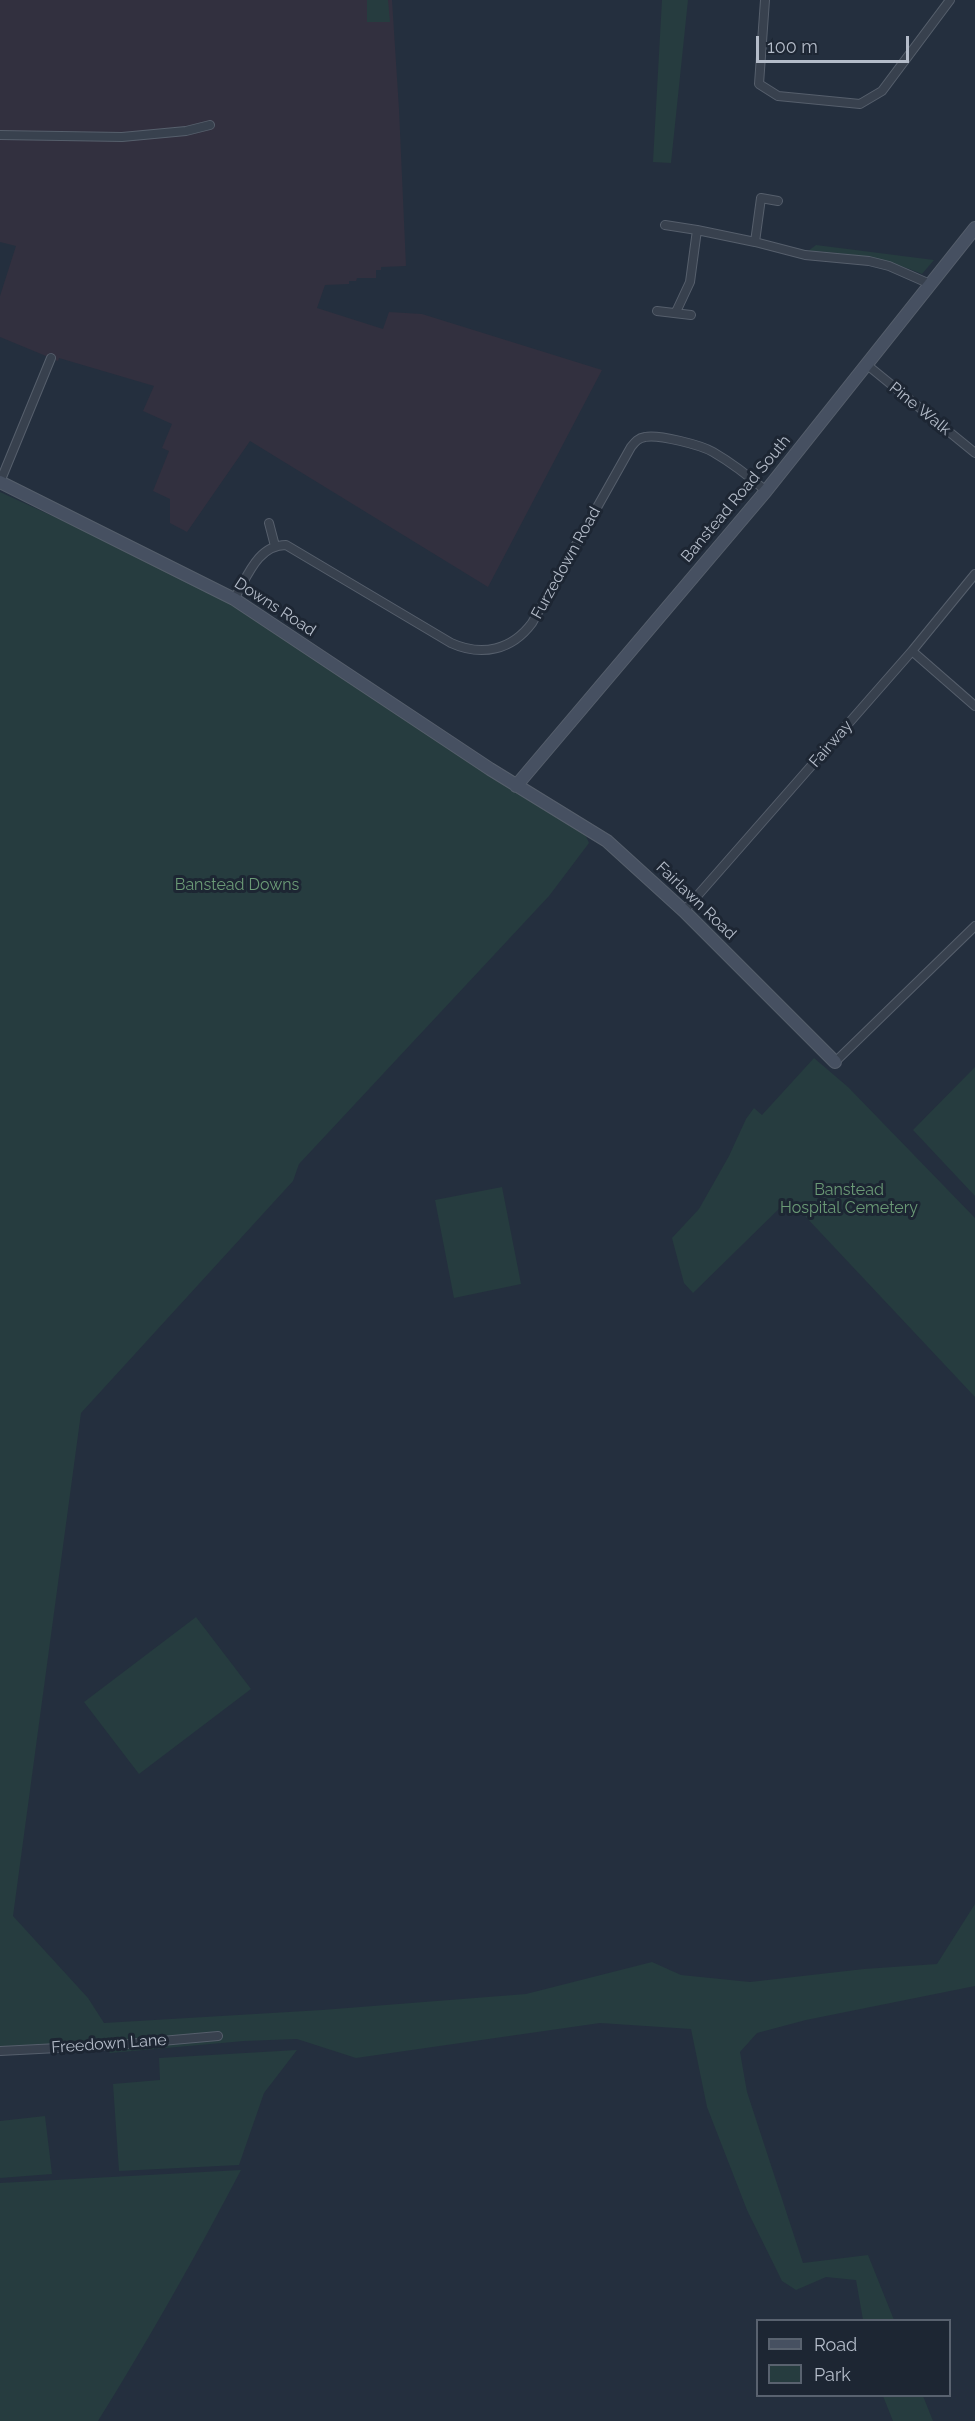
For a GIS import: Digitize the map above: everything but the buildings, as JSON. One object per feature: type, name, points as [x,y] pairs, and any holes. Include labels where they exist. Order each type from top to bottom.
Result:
[{"type":"street","points":[[765,0],[759,84],[778,96],[860,104],[882,91],[950,0]]},
{"type":"street","points":[[0,135],[122,137],[186,131],[210,125]]},
{"type":"street","points":[[755,242],[761,198],[778,201]]},
{"type":"street","points":[[665,225],[755,242],[805,255],[850,258],[890,266],[930,284]]},
{"type":"street","name":"Banstead Road South","points":[[516,786],[766,491],[975,228]]},
{"type":"street","points":[[676,312],[690,282],[697,230]]},
{"type":"street","points":[[657,311],[691,315]]},
{"type":"street","points":[[0,482],[51,358]]},
{"type":"street","name":"Pine Walk","points":[[866,364],[975,453]]},
{"type":"street","name":"Furzedown Road","points":[[275,546],[286,545],[300,552],[451,643],[468,649],[484,651],[503,647],[518,639],[532,623],[631,447],[638,440],[647,436],[660,437],[708,450],[766,491]]},
{"type":"street","name":"Downs Road","points":[[0,482],[234,599],[516,786]]},
{"type":"street","points":[[234,599],[262,554],[275,546],[269,523]]},
{"type":"street","name":"Fairway","points":[[684,910],[912,651],[975,574]]},
{"type":"street","points":[[912,651],[975,706]]},
{"type":"street","name":"Fairlawn Road","points":[[516,786],[607,841],[684,910],[835,1062]]},
{"type":"street","points":[[835,1062],[975,926]]},
{"type":"street","name":"Freedown Lane","points":[[0,2051],[218,2036]]},
{"type":"shaded area","points":[[0,0],[392,0],[406,266],[381,267],[381,270],[376,270],[376,278],[357,278],[356,281],[349,281],[349,284],[325,285],[317,308],[383,329],[389,312],[422,314],[602,370],[488,587],[250,441],[187,532],[170,523],[170,499],[153,491],[169,451],[162,448],[172,424],[143,411],[154,386],[59,358],[58,361],[0,337],[0,296],[16,246],[0,242]]},
{"type":"green space","points":[[367,0],[388,0],[390,22],[367,22]]},
{"type":"green space","points":[[662,0],[688,0],[671,163],[653,162]]},
{"type":"green space","points":[[816,245],[934,260],[922,274],[866,257],[808,251]]},
{"type":"green space","name":"Banstead Downs","points":[[0,492],[234,599],[581,825],[589,843],[549,896],[299,1164],[293,1181],[81,1413],[13,1916],[88,1998],[104,2023],[322,2010],[526,1994],[652,1962],[681,1975],[750,1982],[864,1969],[937,1964],[975,1904],[975,1986],[806,2020],[757,2033],[740,2052],[747,2092],[803,2263],[868,2255],[894,2319],[863,2319],[856,2280],[826,2277],[796,2290],[782,2281],[747,2210],[707,2107],[691,2029],[600,2023],[356,2058],[297,2039],[244,2041],[110,2053],[101,2045],[0,2051]]},
{"type":"green space","name":"Banstead Hospital Cemetery","points":[[814,1058],[848,1087],[975,1218],[975,1397],[789,1199],[693,1293],[684,1283],[672,1238],[699,1209],[754,1108],[762,1115]]},
{"type":"green space","points":[[975,1067],[975,1196],[913,1130]]},
{"type":"green space","points":[[502,1187],[521,1284],[454,1298],[435,1200]]},
{"type":"green space","points":[[196,1617],[251,1689],[139,1774],[84,1702]]},
{"type":"green space","points":[[297,2050],[264,2093],[239,2165],[119,2171],[113,2084],[160,2080],[159,2058]]},
{"type":"green space","points":[[45,2116],[52,2174],[0,2178],[0,2121]]},
{"type":"green space","points":[[241,2170],[172,2297],[98,2421],[0,2421],[0,2183]]},
{"type":"green space","points":[[883,2397],[923,2397],[933,2421],[893,2421]]}]
